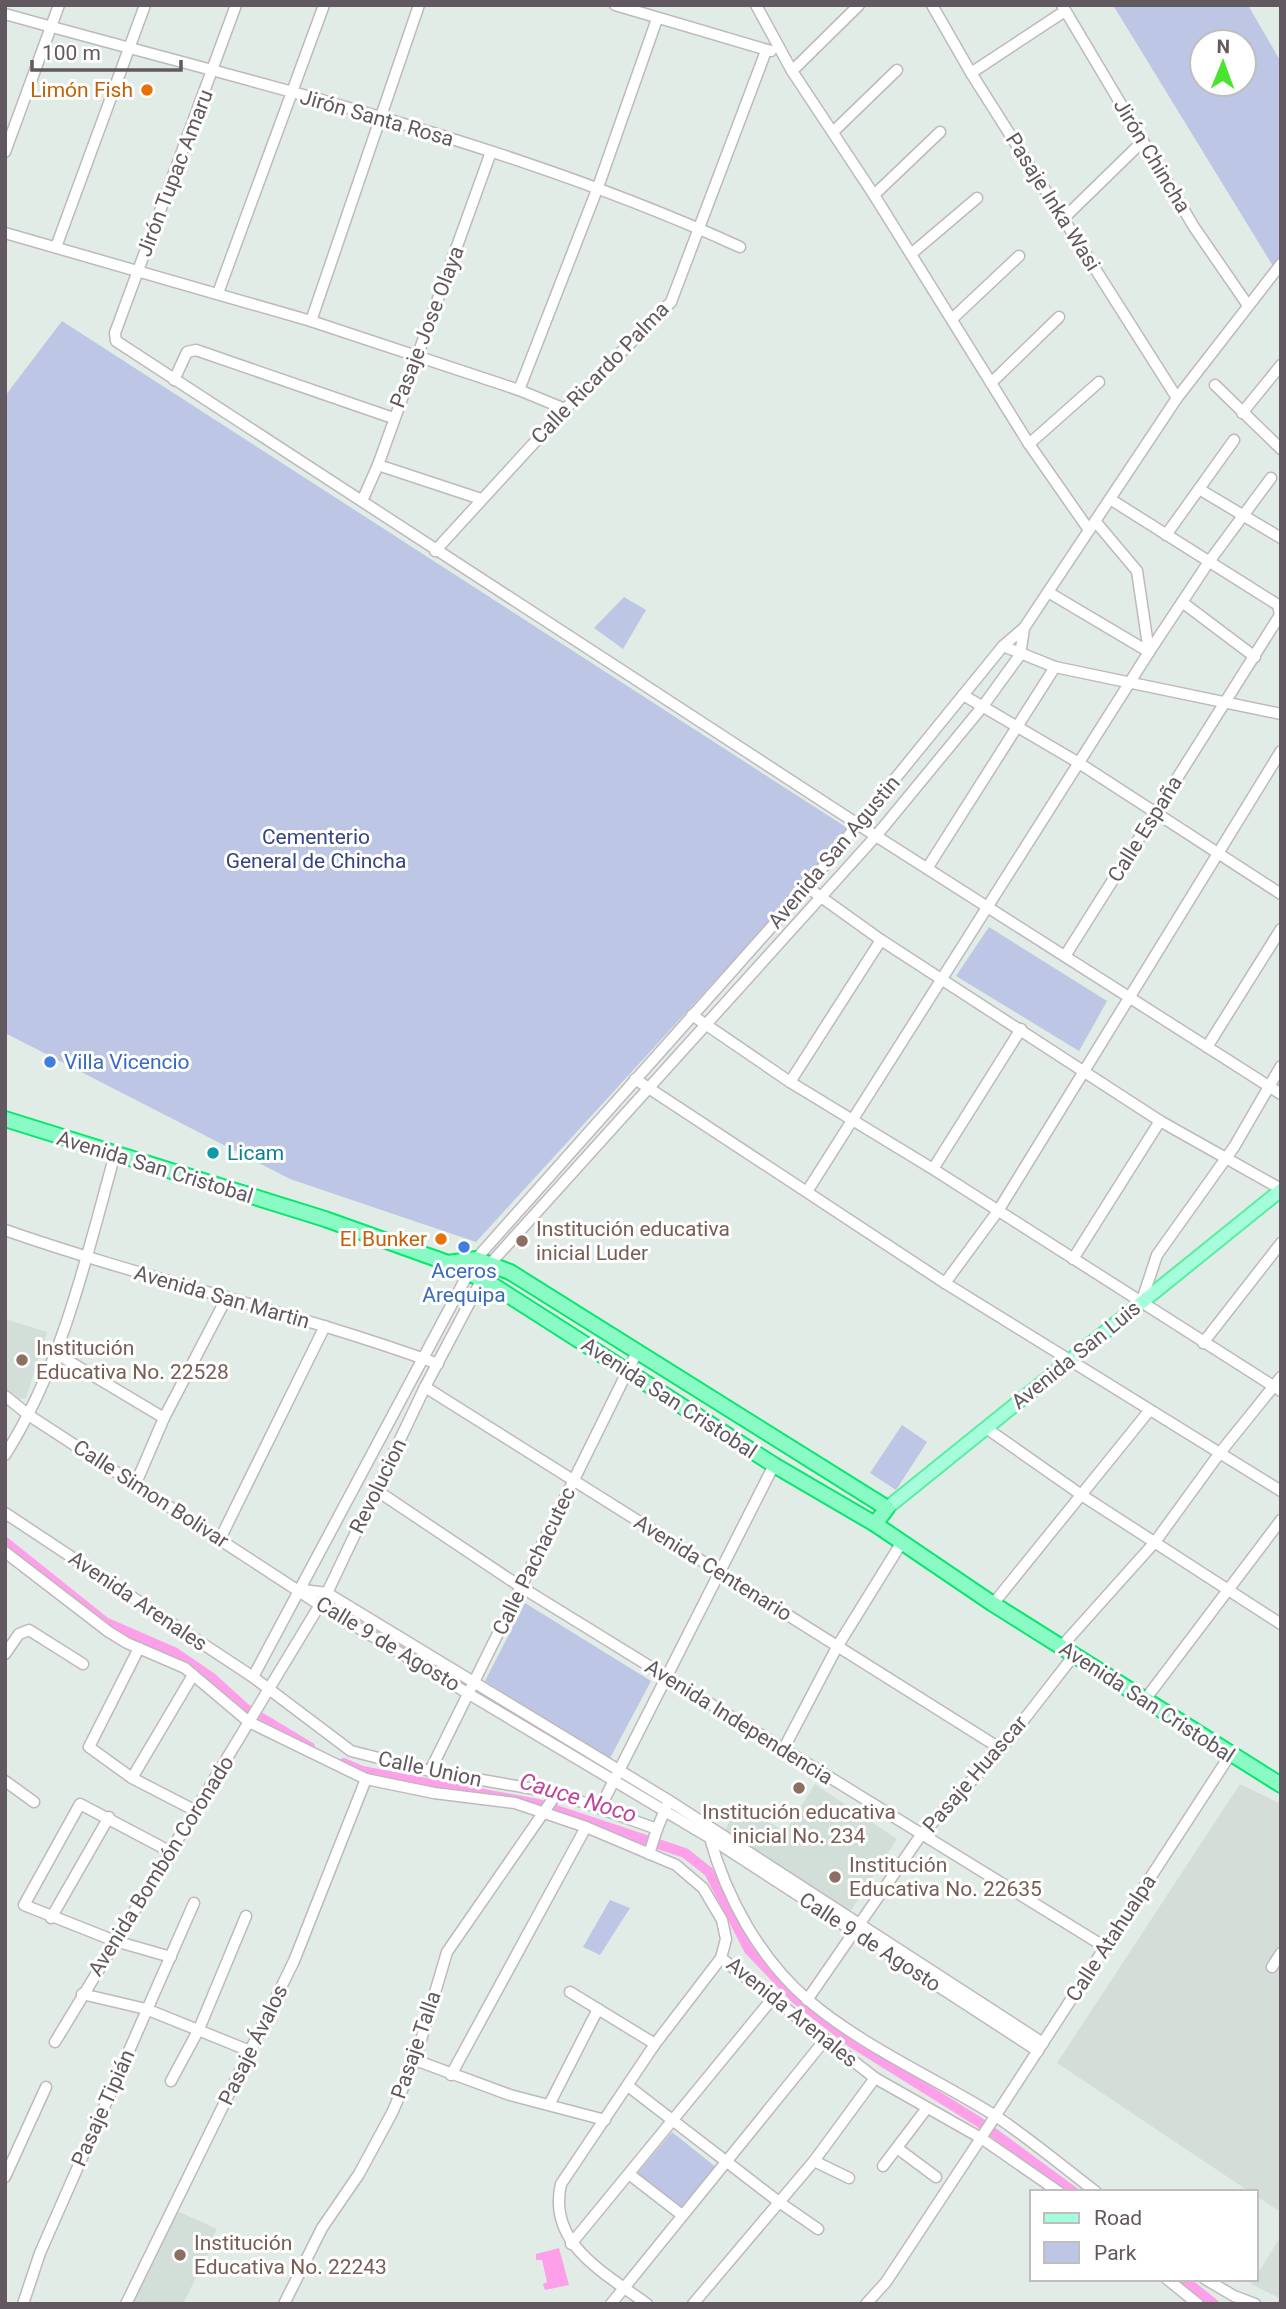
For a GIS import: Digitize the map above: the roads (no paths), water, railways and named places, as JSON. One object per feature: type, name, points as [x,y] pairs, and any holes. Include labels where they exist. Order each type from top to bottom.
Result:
[{"type":"highway","name":"Avenida San Cristobal","points":[[5,1119],[325,1219],[448,1263],[482,1280],[774,1465],[875,1524],[993,1604],[1281,1785]]},
{"type":"highway","points":[[448,1263],[481,1254],[494,1259],[510,1272],[887,1508]]},
{"type":"highway","points":[[744,1446],[755,1426]]},
{"type":"highway","name":"Avenida San Luis","points":[[875,1524],[887,1508]]},
{"type":"main road","name":"Avenida San Luis","points":[[887,1508],[1281,1189]]},
{"type":"street","points":[[5,152],[59,5]]},
{"type":"street","points":[[57,247],[145,5]]},
{"type":"street","name":"Jirón Tupac Amaru","points":[[174,380],[116,341],[115,333],[214,71],[236,5]]},
{"type":"street","points":[[218,293],[294,94],[324,5]]},
{"type":"street","points":[[311,321],[419,5]]},
{"type":"street","points":[[615,5],[766,51],[782,52]]},
{"type":"street","points":[[792,71],[859,5]]},
{"type":"street","name":"Pasaje Inka Wasi","points":[[932,5],[971,73],[1177,398]]},
{"type":"street","points":[[757,6],[792,71],[874,195],[1029,444],[1092,525],[1137,571],[1149,652]]},
{"type":"street","points":[[971,73],[1064,8]]},
{"type":"street","name":"Jirón Chincha","points":[[1064,8],[1194,227],[1247,304]]},
{"type":"street","name":"Jirón Santa Rosa","points":[[5,14],[130,47],[491,152],[598,187],[740,247]]},
{"type":"street","points":[[519,390],[598,187],[657,19]]},
{"type":"street","name":"Calle Ricardo Palma","points":[[435,551],[565,409],[665,309],[701,229],[766,51]]},
{"type":"street","points":[[833,132],[897,70]]},
{"type":"street","points":[[874,195],[940,132]]},
{"type":"street","points":[[1064,218],[1143,141]]},
{"type":"street","name":"Pasaje Jose Olaya","points":[[362,500],[378,465],[491,152]]},
{"type":"street","points":[[911,254],[977,198]]},
{"type":"street","points":[[5,233],[311,321],[519,390],[565,409]]},
{"type":"street","points":[[952,319],[1019,257]]},
{"type":"street","name":"Avenida San Agustin","points":[[466,1272],[807,887],[1003,646],[1024,628],[1177,398],[1247,304],[1281,264]]},
{"type":"street","points":[[991,383],[1059,317]]},
{"type":"street","points":[[393,418],[196,350],[187,352],[174,380],[858,825],[1131,996],[1281,1094]]},
{"type":"street","points":[[1242,413],[1281,365]]},
{"type":"street","points":[[1029,444],[1099,382]]},
{"type":"street","points":[[1215,385],[1281,449]]},
{"type":"street","points":[[1166,536],[1234,440]]},
{"type":"street","points":[[378,465],[481,499]]},
{"type":"street","points":[[808,1190],[989,909],[1149,652],[1208,563],[1271,478]]},
{"type":"street","points":[[1199,489],[1281,538]]},
{"type":"street","name":"Calle España","points":[[1065,956],[1280,615],[1278,606],[1110,499]]},
{"type":"street","points":[[1048,592],[1149,652]]},
{"type":"street","points":[[1182,602],[1255,657]]},
{"type":"street","points":[[1020,654],[1024,628]]},
{"type":"street","points":[[1003,646],[1055,667],[1281,714]]},
{"type":"street","name":"Avenida San Agustin","points":[[482,1280],[494,1259],[821,900],[983,706],[1020,654]]},
{"type":"street","points":[[928,867],[1055,667]]},
{"type":"street","points":[[963,695],[1079,764],[1281,894]]},
{"type":"street","points":[[945,1283],[998,1211],[1082,1069],[1131,996],[1281,751]]},
{"type":"street","points":[[807,887],[821,900],[881,940],[1160,1121],[1281,1189]]},
{"type":"street","points":[[1207,1047],[1281,929]]},
{"type":"street","points":[[790,1082],[881,940]]},
{"type":"street","points":[[692,1016],[790,1082],[933,1169],[1277,1389]]},
{"type":"street","points":[[933,1169],[1021,1029]]},
{"type":"street","points":[[1141,1303],[1157,1255],[1224,1158],[1281,1066]]},
{"type":"street","points":[[635,1079],[808,1190],[945,1283],[1149,1412],[1281,1491]]},
{"type":"street","points":[[1073,1259],[1160,1121]]},
{"type":"street","points":[[5,1455],[30,1416],[57,1354],[115,1154]]},
{"type":"street","name":"Avenida San Martin","points":[[5,1230],[86,1258],[325,1326],[438,1364]]},
{"type":"street","points":[[1203,1343],[1281,1243]]},
{"type":"street","name":"Revolucion","points":[[253,1678],[466,1272]]},
{"type":"street","name":"Revolucion","points":[[270,1691],[327,1593],[425,1387],[482,1280]]},
{"type":"street","points":[[135,1483],[164,1418],[227,1297]]},
{"type":"street","points":[[220,1539],[325,1326]]},
{"type":"street","name":"Calle Pachacutec","points":[[430,1771],[638,1350]]},
{"type":"street","points":[[57,1354],[164,1418]]},
{"type":"street","name":"Pasaje Huascar","points":[[807,2000],[921,1835],[1001,1749],[1068,1651],[1155,1542],[1219,1454],[1277,1389],[1281,1377]]},
{"type":"street","name":"Avenida Centenario","points":[[425,1387],[1001,1749]]},
{"type":"street","name":"Calle Simon Bolivar","points":[[5,1396],[30,1416],[299,1590]]},
{"type":"street","points":[[993,1604],[1149,1412]]},
{"type":"street","points":[[986,1428],[1083,1496],[1281,1624]]},
{"type":"street","points":[[600,1808],[774,1465]]},
{"type":"street","name":"Avenida Independencia","points":[[376,1490],[521,1587],[1105,1947]]},
{"type":"street","name":"Avenida Arenales","points":[[5,1513],[270,1691]]},
{"type":"street","points":[[1144,1701],[1281,1520]]},
{"type":"street","points":[[783,1750],[837,1647],[902,1542]]},
{"type":"street","name":"Avenida Arenales","points":[[5,1552],[109,1632],[139,1648],[168,1658],[250,1721],[366,1779],[434,1793],[547,1809],[650,1851],[691,1875],[713,1902],[726,1932],[721,1958],[824,2041],[875,2078],[982,2136],[1056,2190]]},
{"type":"street","name":"Calle 9 de Agosto","points":[[299,1590],[327,1593],[474,1682],[618,1776],[665,1811],[856,1926]]},
{"type":"street","name":"Calle 9 de Agosto","points":[[299,1590],[468,1693],[618,1776],[668,1800],[1040,2047]]},
{"type":"street","points":[[5,1654],[19,1634],[29,1630],[83,1664]]},
{"type":"street","points":[[139,1648],[89,1747],[132,1778],[196,1811]]},
{"type":"street","points":[[132,1778],[193,1675]]},
{"type":"street","name":"Avenida Bombón Coronado","points":[[55,2042],[270,1691]]},
{"type":"street","name":"Calle Union","points":[[270,1691],[351,1751],[430,1771],[557,1793],[657,1832]]},
{"type":"street","name":"Calle Atahualpa","points":[[866,2304],[886,2282],[1230,1755]]},
{"type":"street","name":"Pasaje Ávalos","points":[[126,2304],[294,1961],[366,1779]]},
{"type":"street","points":[[5,1781],[34,1802]]},
{"type":"street","name":"Pasaje Talla","points":[[284,2304],[322,2228],[359,2174],[392,2113],[415,2060],[447,1952],[557,1793]]},
{"type":"street","points":[[650,1851],[668,1800]]},
{"type":"street","points":[[171,1852],[84,1804],[77,1806],[24,1901],[27,1907],[51,1918],[171,1957]]},
{"type":"street","points":[[51,1918],[109,1817]]},
{"type":"street","name":"Avenida Arenales","points":[[706,1824],[718,1868],[758,1946],[807,2000],[993,2118],[1093,2190]]},
{"type":"street","points":[[451,2075],[586,1827]]},
{"type":"street","name":"Pasaje Tipián","points":[[23,2304],[40,2253],[194,1903]]},
{"type":"street","points":[[171,2081],[199,2029],[246,1916]]},
{"type":"street","points":[[1272,1967],[1281,1953]]},
{"type":"street","points":[[647,2304],[571,2244],[562,2230],[557,2201],[561,2185],[655,2044],[721,1958]]},
{"type":"street","points":[[570,1992],[655,2044]]},
{"type":"street","points":[[82,1994],[146,2009],[250,2050]]},
{"type":"street","points":[[571,2244],[670,2120],[772,1999]]},
{"type":"street","points":[[549,2105],[598,2009]]},
{"type":"street","points":[[611,2304],[824,2041]]},
{"type":"street","points":[[415,2060],[451,2075],[604,2120]]},
{"type":"street","points":[[693,2304],[814,2161],[875,2078]]},
{"type":"street","points":[[628,2086],[818,2229]]},
{"type":"street","points":[[5,2176],[46,2087]]},
{"type":"street","points":[[883,2166],[927,2108]]},
{"type":"street","points":[[897,2148],[936,2177]]},
{"type":"street","points":[[814,2161],[849,2178]]},
{"type":"street","points":[[629,2174],[682,2215]]},
{"type":"street","points":[[1169,2281],[1198,2304]]},
{"type":"street","points":[[1208,2281],[1234,2296],[1255,2304]]},
{"type":"waterway","name":"Cauce Noco","points":[[5,1542],[105,1622],[174,1652],[212,1678],[245,1708],[310,1747]]},
{"type":"waterway","name":"Cauce Noco","points":[[344,1763],[362,1771],[538,1804],[685,1853],[709,1872],[749,1950],[796,1999],[851,2042],[979,2122],[1071,2190]]},
{"type":"waterway","name":"Cauce Noco","points":[[1185,2281],[1214,2304]]},
{"type":"place","name":"Limón Fish","points":[[147,90]]},
{"type":"place","name":"Villa Vicencio","points":[[50,1062]]},
{"type":"place","name":"Licam","points":[[213,1153]]},
{"type":"place","name":"El Bunker","points":[[441,1239]]},
{"type":"place","name":"Institución educativa inicial Luder","points":[[522,1241]]},
{"type":"place","name":"Aceros Arequipa","points":[[464,1247]]},
{"type":"place","name":"Institución Educativa No. 22528","points":[[22,1360]]},
{"type":"place","name":"Institución educativa inicial No. 234","points":[[799,1788]]},
{"type":"place","name":"Institución Educativa No. 22635","points":[[835,1877]]},
{"type":"place","name":"Institución Educativa No. 22243","points":[[180,2255]]},
{"type":"park label","name":"Cementerio General de Chincha","points":[[316,849]]}]
